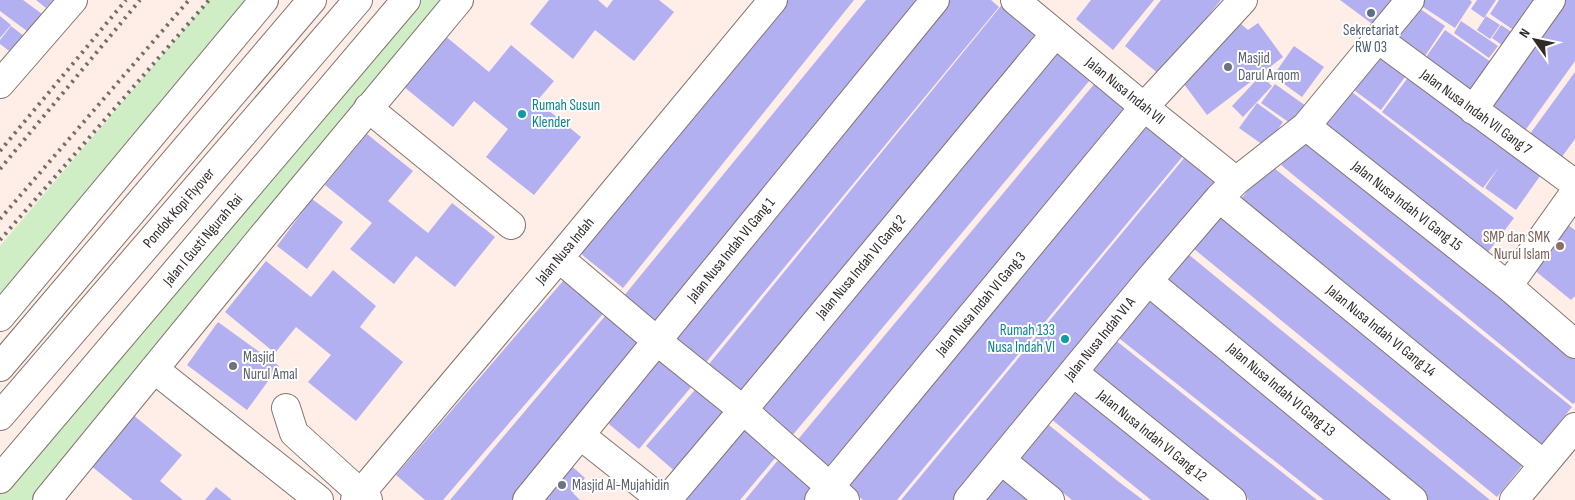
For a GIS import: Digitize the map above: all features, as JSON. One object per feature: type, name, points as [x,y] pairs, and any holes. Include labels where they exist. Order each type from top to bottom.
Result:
[{"type":"street","points":[[0,84],[73,0]]},
{"type":"street","points":[[0,317],[264,0]]},
{"type":"street","points":[[0,367],[312,0]]},
{"type":"street","name":"Pondok Kopi Flyover","points":[[0,416],[358,0]]},
{"type":"street","name":"Jalan I Gusti Ngurah Rai","points":[[0,479],[406,0]]},
{"type":"street","points":[[47,500],[368,108],[459,0]]},
{"type":"street","name":"Jalan Nusa Indah","points":[[360,498],[773,0]]},
{"type":"street","name":"Jalan Nusa Indah VI Gang 1","points":[[527,500],[935,0]]},
{"type":"street","name":"Jalan Nusa Indah VII","points":[[1015,0],[1144,107],[1227,189]]},
{"type":"street","name":"Jalan Nusa Indah VI Gang 3","points":[[831,496],[1144,107],[1242,0]]},
{"type":"street","name":"Jalan Nusa Indah VI A","points":[[968,500],[1148,281],[1227,189],[1306,126],[1410,0]]},
{"type":"street","points":[[1473,110],[1551,0]]},
{"type":"street","name":"Jalan Nusa Indah VI Gang 2","points":[[667,500],[744,410],[1055,34]]},
{"type":"street","name":"Jalan Nusa Indah VII Gang 7","points":[[1378,39],[1575,184]]},
{"type":"street","points":[[368,108],[511,225]]},
{"type":"street","name":"Jalan Nusa Indah VI Gang 15","points":[[1306,126],[1508,286],[1575,344]]},
{"type":"street","name":"Jalan Nusa Indah VI Gang 14","points":[[1227,189],[1543,464]]},
{"type":"street","points":[[1508,286],[1575,192]]},
{"type":"street","points":[[559,258],[744,410],[831,496]]},
{"type":"street","name":"Jalan Nusa Indah VI Gang 13","points":[[1148,281],[1413,500]]},
{"type":"street","points":[[154,369],[319,500]]},
{"type":"street","name":"Jalan Nusa Indah VI Gang 12","points":[[1073,372],[1232,500]]},
{"type":"street","points":[[286,408],[294,433],[360,498]]},
{"type":"street","points":[[1514,500],[1575,427]]},
{"type":"street","points":[[580,434],[662,500]]},
{"type":"street","points":[[1001,460],[1050,500]]},
{"type":"green space","points":[[209,0],[264,0],[0,317],[0,246]]},
{"type":"green space","points":[[406,0],[459,0],[45,500],[0,500],[0,479]]},
{"type":"building","points":[[0,0],[23,0],[49,19],[35,37],[0,11]]},
{"type":"building","points":[[36,0],[53,0],[46,8]]},
{"type":"building","name":"Rumah Susun Klender","points":[[549,0],[598,0],[607,8],[613,0],[659,0],[674,12],[634,61],[595,30],[573,59],[530,24]]},
{"type":"building","points":[[782,0],[854,0],[623,288],[580,253]]},
{"type":"building","points":[[866,0],[932,0],[662,329],[623,297]]},
{"type":"building","points":[[941,0],[991,0],[999,7],[703,366],[665,335]]},
{"type":"building","points":[[1091,0],[1154,0],[1113,50],[1076,19]]},
{"type":"building","points":[[1161,0],[1221,0],[1160,75],[1125,46]]},
{"type":"building","name":"Sekretariat RW 03","points":[[1340,0],[1393,0],[1375,26]]},
{"type":"building","points":[[1424,0],[1470,0],[1472,2],[1455,28],[1420,5]]},
{"type":"building","points":[[1477,0],[1496,0],[1484,18],[1471,9]]},
{"type":"building","points":[[1499,0],[1535,0],[1515,31],[1490,14]]},
{"type":"building","points":[[1558,0],[1575,0],[1575,61],[1519,139],[1479,110]]},
{"type":"building","points":[[1005,1],[1043,32],[743,400],[705,369]]},
{"type":"building","points":[[1416,6],[1445,26],[1421,62],[1392,41]]},
{"type":"building","name":"Masjid Darul Arqom","points":[[1231,15],[1248,30],[1258,23],[1283,57],[1207,115],[1178,76]]},
{"type":"building","points":[[0,16],[11,25],[0,38]]},
{"type":"building","points":[[1486,16],[1500,25],[1490,39],[1477,30]]},
{"type":"building","points":[[1461,21],[1498,46],[1489,58],[1454,33]]},
{"type":"building","points":[[1501,25],[1521,38],[1512,52],[1492,38]]},
{"type":"building","points":[[11,26],[33,43],[20,59],[0,44],[0,40]]},
{"type":"building","points":[[1445,30],[1494,64],[1468,102],[1419,67]]},
{"type":"building","name":"Rumah Susun Klender","points":[[444,35],[489,72],[511,45],[554,81],[537,101],[581,137],[534,195],[486,157],[508,129],[474,101],[453,127],[403,86]]},
{"type":"building","points":[[1055,41],[1095,74],[791,437],[752,404]]},
{"type":"building","points":[[1294,46],[1324,67],[1302,97],[1273,76]]},
{"type":"building","points":[[1380,48],[1410,70],[1381,110],[1351,88]]},
{"type":"building","points":[[1413,71],[1545,169],[1516,210],[1485,188],[1499,167],[1483,188],[1382,112]]},
{"type":"building","points":[[1575,72],[1575,139],[1556,165],[1524,142]]},
{"type":"building","points":[[1261,75],[1272,86],[1243,117],[1232,106]]},
{"type":"building","points":[[1100,77],[1137,108],[832,474],[795,443]]},
{"type":"building","points":[[1275,84],[1306,106],[1293,125],[1261,103]]},
{"type":"building","points":[[1348,89],[1514,218],[1485,256],[1319,127]]},
{"type":"building","points":[[1257,103],[1283,122],[1266,147],[1239,128]]},
{"type":"building","points":[[1142,121],[1183,156],[897,500],[863,500],[841,481]]},
{"type":"building","points":[[1308,132],[1575,351],[1575,402],[1573,404],[1281,165]]},
{"type":"building","points":[[367,134],[413,171],[388,201],[428,233],[452,203],[495,237],[455,287],[416,256],[394,284],[350,249],[372,223],[325,185]]},
{"type":"building","points":[[1185,157],[1221,188],[963,500],[901,500]]},
{"type":"building","points":[[1269,164],[1572,407],[1540,447],[1237,204]]},
{"type":"building","points":[[312,199],[343,222],[307,269],[277,246]]},
{"type":"building","points":[[1222,203],[1530,456],[1497,497],[1188,244]]},
{"type":"building","points":[[1568,225],[1575,230],[1575,296],[1571,300],[1533,269]]},
{"type":"building","points":[[1182,249],[1490,500],[1424,500],[1156,282]]},
{"type":"building","points":[[266,261],[311,297],[333,270],[376,306],[360,327],[403,362],[356,421],[308,382],[331,355],[296,327],[275,353],[225,312]]},
{"type":"building","points":[[569,274],[608,308],[443,500],[425,500],[396,475]]},
{"type":"building","points":[[1146,296],[1404,500],[1324,500],[1115,335]]},
{"type":"building","points":[[611,309],[653,344],[520,500],[450,500]]},
{"type":"building","name":"Masjid Nurul Amal","points":[[218,322],[279,366],[247,410],[187,365]]},
{"type":"building","points":[[1109,335],[1317,500],[1249,500],[1083,368]]},
{"type":"building","points":[[656,346],[697,380],[639,449],[598,415]]},
{"type":"building","points":[[1075,377],[1227,500],[1151,500],[1045,414]]},
{"type":"building","points":[[701,383],[734,412],[679,475],[646,446]]},
{"type":"building","points":[[132,414],[182,455],[160,481],[183,500],[133,500],[90,465]]},
{"type":"building","points":[[742,418],[781,451],[740,500],[673,500]]},
{"type":"building","points":[[1044,421],[1143,500],[1072,500],[1017,455]]},
{"type":"building","points":[[784,453],[825,488],[815,500],[745,500]]},
{"type":"building","name":"Masjid Al-Mujahidin","points":[[565,460],[585,478],[573,493],[580,500],[531,500]]},
{"type":"building","points":[[999,467],[1040,500],[973,500]]},
{"type":"building","points":[[216,487],[232,500],[205,500]]},
{"type":"railway","points":[[0,151],[126,0]]},
{"type":"railway","points":[[0,169],[140,0]]},
{"type":"railway","points":[[0,219],[189,0]]},
{"type":"railway","points":[[0,240],[209,0]]},
{"type":"place","name":"Sekretariat RW 03","points":[[1371,13]]},
{"type":"place","name":"Masjid Darul Arqom","points":[[1228,67]]},
{"type":"place","name":"Rumah Susun Klender","points":[[522,114]]},
{"type":"place","name":"SMP dan SMK Nurul Islam","points":[[1560,246]]},
{"type":"place","name":"Rumah 133 Nusa Indah VI","points":[[1065,339]]},
{"type":"place","name":"Masjid Nurul Amal","points":[[233,366]]},
{"type":"place","name":"Masjid Al-Mujahidin","points":[[562,485]]}]
